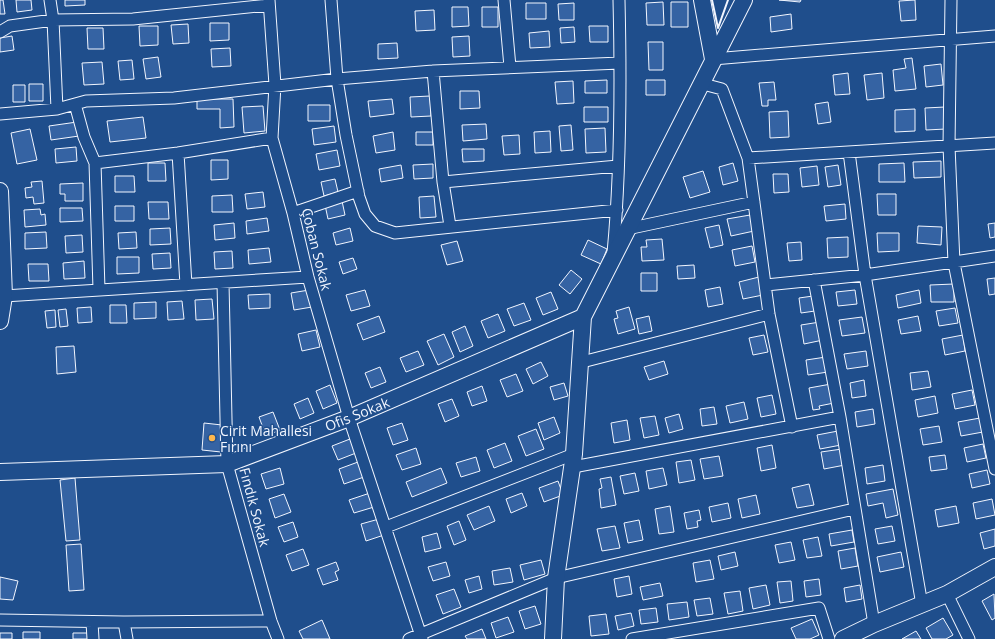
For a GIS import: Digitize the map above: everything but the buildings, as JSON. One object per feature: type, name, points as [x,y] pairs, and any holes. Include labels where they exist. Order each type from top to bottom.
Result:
[{"type":"street","points":[[50,0],[54,20],[57,109]]},
{"type":"street","points":[[332,0],[338,79],[358,191],[365,214],[375,226],[395,233],[450,226],[617,210]]},
{"type":"street","points":[[504,0],[510,67]]},
{"type":"street","points":[[612,259],[617,210],[620,63],[619,0]]},
{"type":"street","points":[[702,0],[713,60]]},
{"type":"street","points":[[553,639],[556,578],[573,460],[582,362],[584,317],[627,229],[703,84],[713,60],[744,0]]},
{"type":"street","points":[[951,0],[949,146],[954,263],[995,468]]},
{"type":"street","points":[[0,32],[10,26],[54,20],[133,19],[269,2]]},
{"type":"street","name":"Çoban Sokak","points":[[269,2],[274,85],[272,138],[293,213],[308,277],[349,418],[421,636]]},
{"type":"street","points":[[713,60],[995,36]]},
{"type":"street","points":[[0,114],[57,109],[86,101],[174,98],[274,85],[433,71],[620,63]]},
{"type":"street","points":[[433,71],[443,182],[450,226]]},
{"type":"street","points":[[703,84],[722,89],[748,158],[769,314],[792,427]]},
{"type":"street","points":[[75,104],[84,137],[95,163],[99,289]]},
{"type":"street","points":[[95,163],[178,153],[272,138]]},
{"type":"street","points":[[748,158],[995,143]]},
{"type":"street","points":[[849,152],[865,275],[922,605]]},
{"type":"street","points":[[178,153],[186,285]]},
{"type":"street","points":[[443,182],[618,166]]},
{"type":"street","points":[[0,191],[4,296],[0,321]]},
{"type":"street","points":[[293,213],[358,191]]},
{"type":"street","points":[[627,229],[754,202]]},
{"type":"street","points":[[766,285],[865,275],[995,256]]},
{"type":"street","points":[[4,296],[308,277]]},
{"type":"street","points":[[814,280],[840,417],[874,624]]},
{"type":"street","name":"Fındık Sokak","points":[[223,283],[227,464],[271,621],[278,639]]},
{"type":"street","points":[[582,362],[769,314]]},
{"type":"street","name":"Ofis Sokak","points":[[0,472],[227,464],[349,418],[584,317]]},
{"type":"street","points":[[386,527],[573,460],[792,427],[840,417]]},
{"type":"street","points":[[408,639],[421,636],[556,578],[854,509]]},
{"type":"street","points":[[843,639],[874,624],[947,594],[995,567]]},
{"type":"street","points":[[947,594],[969,639]]},
{"type":"street","points":[[632,639],[819,608],[829,639]]},
{"type":"street","points":[[0,620],[92,622],[271,621]]},
{"type":"street","points":[[92,622],[92,639]]},
{"type":"street","points":[[124,622],[127,639]]},
{"type":"wall","points":[[712,0],[718,28],[728,0]]},
{"type":"place","name":"Cirit Mahallesi Fırını","points":[[212,438]]}]
